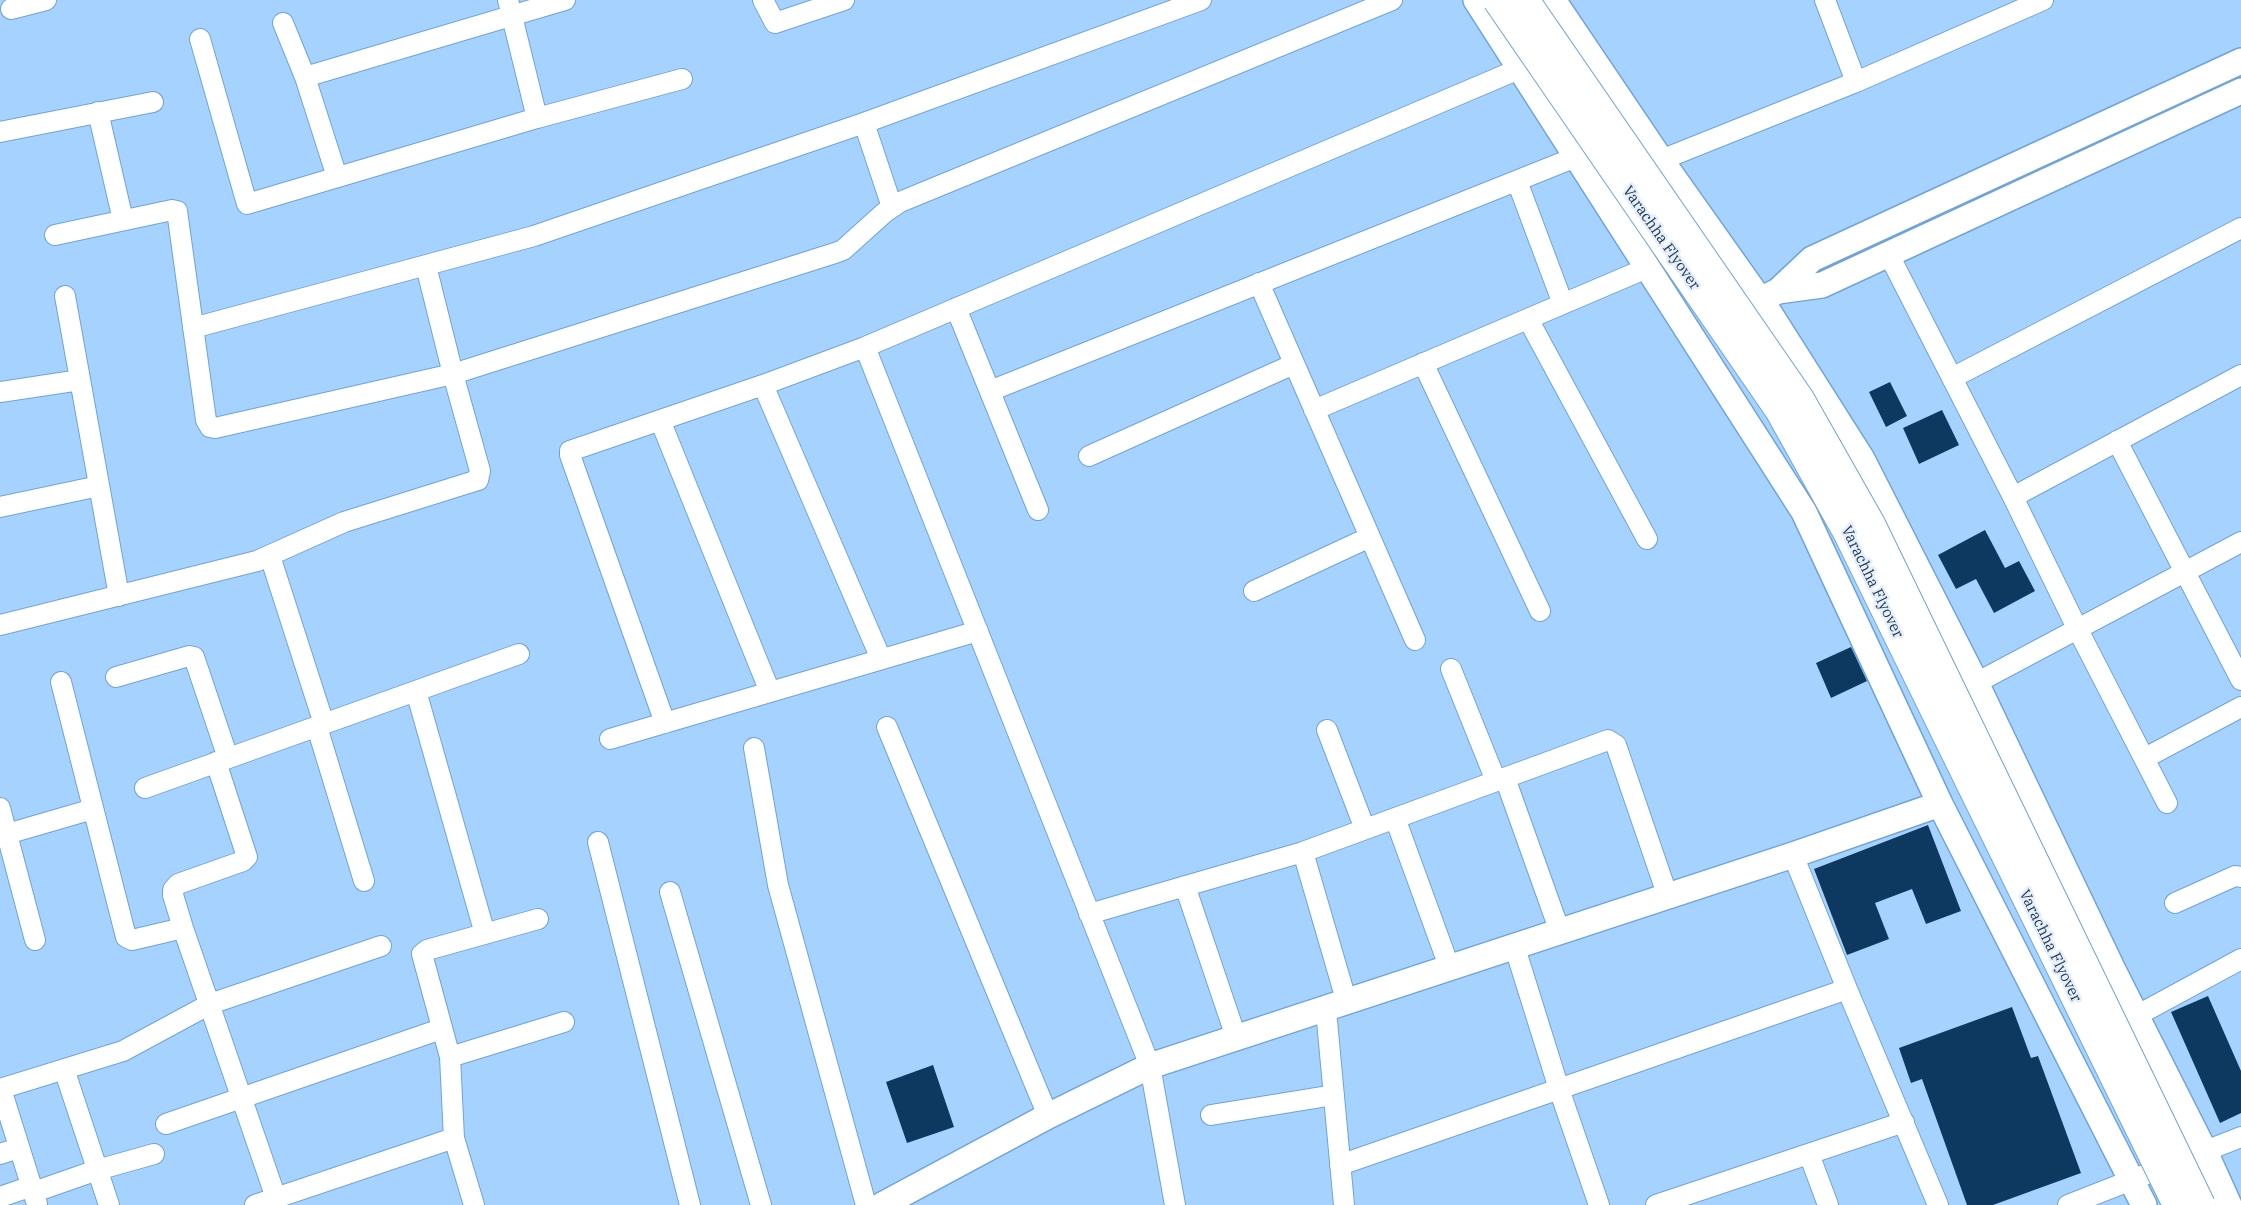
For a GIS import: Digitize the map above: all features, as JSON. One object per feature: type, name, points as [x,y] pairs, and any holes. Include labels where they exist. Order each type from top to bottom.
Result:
[{"type":"main road","name":"Varachha Flyover","points":[[1497,0],[1780,410],[1848,534],[2177,1205]]},
{"type":"main road","name":"Varachha Flyover","points":[[1525,0],[1800,399],[1872,526],[2201,1205]]},
{"type":"street","points":[[11,9],[46,0]]},
{"type":"street","points":[[306,77],[510,7],[565,0]]},
{"type":"street","points":[[763,0],[775,23],[844,0]]},
{"type":"street","points":[[193,328],[534,236],[864,123],[1201,0]]},
{"type":"street","points":[[55,235],[172,210],[177,212],[206,420],[210,427],[214,428],[453,374],[835,253],[850,244],[892,207],[1392,0]]},
{"type":"street","points":[[1476,0],[1804,512],[1940,804],[2144,1205]]},
{"type":"street","points":[[1553,0],[1661,160],[1769,295],[1862,459],[1976,683],[2136,1016],[2205,1152],[2229,1205]]},
{"type":"street","points":[[1825,0],[1856,82]]},
{"type":"street","points":[[1661,160],[1856,82],[2043,0]]},
{"type":"street","points":[[510,7],[537,118]]},
{"type":"street","points":[[283,23],[306,77],[337,177]]},
{"type":"street","points":[[200,38],[247,204],[537,118],[682,78]]},
{"type":"street","points":[[1691,336],[1769,295],[1812,259],[2241,61]]},
{"type":"street","points":[[664,723],[569,452],[572,449],[763,385],[865,347],[1520,68]]},
{"type":"street","points":[[1769,295],[1822,285],[2241,91]]},
{"type":"street","points":[[0,132],[153,102]]},
{"type":"street","points":[[98,112],[123,220]]},
{"type":"street","points":[[864,123],[892,207]]},
{"type":"street","points":[[990,391],[1576,157]]},
{"type":"street","points":[[1516,180],[1563,304]]},
{"type":"street","points":[[1952,378],[2241,228]]},
{"type":"street","points":[[1888,255],[2013,497],[2077,628],[2167,803]]},
{"type":"street","points":[[0,625],[270,556],[344,522],[478,480],[480,471],[426,266]]},
{"type":"street","points":[[1314,410],[1647,268]]},
{"type":"street","points":[[1259,283],[1415,640]]},
{"type":"street","points":[[65,296],[119,596]]},
{"type":"street","points":[[956,308],[1038,510]]},
{"type":"street","points":[[1528,319],[1647,539]]},
{"type":"street","points":[[865,347],[1150,1066],[1175,1205]]},
{"type":"street","points":[[1423,363],[1540,611]]},
{"type":"street","points":[[1089,456],[1294,364]]},
{"type":"street","points":[[2013,497],[2241,375]]},
{"type":"street","points":[[0,392],[80,380]]},
{"type":"street","points":[[763,385],[881,659]]},
{"type":"street","points":[[660,420],[770,692]]},
{"type":"street","points":[[2117,441],[2241,680]]},
{"type":"street","points":[[0,507],[99,486]]},
{"type":"street","points":[[1254,591],[1370,538]]},
{"type":"street","points":[[1976,683],[2241,542]]},
{"type":"street","points":[[270,556],[364,881]]},
{"type":"street","points":[[610,739],[978,631]]},
{"type":"street","points":[[145,788],[519,654]]},
{"type":"street","points":[[116,677],[194,656],[246,857],[243,861],[174,886],[173,894],[276,1198]]},
{"type":"street","points":[[1451,668],[1500,779],[1560,932]]},
{"type":"street","points":[[61,682],[126,937],[132,940],[183,928]]},
{"type":"street","points":[[416,691],[485,934]]},
{"type":"street","points":[[2145,758],[2241,707]]},
{"type":"street","points":[[887,728],[1048,1116]]},
{"type":"street","points":[[1327,730],[1365,829]]},
{"type":"street","points":[[1089,914],[1303,852],[1604,741],[1612,742],[1616,745],[1668,897]]},
{"type":"street","points":[[754,748],[778,885],[866,1205]]},
{"type":"street","points":[[882,1205],[1048,1116],[1150,1066],[1515,948],[1940,804]]},
{"type":"street","points":[[0,808],[35,940]]},
{"type":"street","points":[[7,834],[93,809]]},
{"type":"street","points":[[1395,818],[1450,969]]},
{"type":"street","points":[[598,842],[690,1205]]},
{"type":"street","points":[[1303,852],[1337,1007],[1334,1095],[1344,1205]]},
{"type":"street","points":[[1793,855],[1846,989],[1938,1205]]},
{"type":"street","points":[[2175,903],[2235,876],[2241,877]]},
{"type":"street","points":[[1185,886],[1236,1037]]},
{"type":"street","points":[[670,892],[761,1205]]},
{"type":"street","points":[[474,1205],[454,1138],[450,1057],[422,954],[427,950],[538,919]]},
{"type":"street","points":[[34,1194],[0,1089],[123,1051],[210,1004],[381,946]]},
{"type":"street","points":[[1515,948],[1559,1089],[1599,1205]]},
{"type":"street","points":[[2136,1016],[2241,959]]},
{"type":"street","points":[[1340,1166],[1846,989]]},
{"type":"street","points":[[450,1057],[564,1022]]},
{"type":"street","points":[[166,1124],[441,1029]]},
{"type":"street","points":[[64,1069],[109,1205]]},
{"type":"street","points":[[1211,1115],[1334,1095]]},
{"type":"street","points":[[1656,1205],[1681,1201],[1809,1154],[1904,1122]]},
{"type":"street","points":[[2068,1205],[2241,1137]]},
{"type":"street","points":[[255,1205],[454,1138]]},
{"type":"street","points":[[0,1154],[20,1148]]},
{"type":"street","points":[[0,1197],[34,1194],[97,1170],[154,1154]]},
{"type":"street","points":[[1809,1154],[1828,1205]]},
{"type":"building","points":[[1890,382],[1907,416],[1886,427],[1869,392]]},
{"type":"building","points":[[1942,410],[1959,445],[1919,464],[1903,428]]},
{"type":"building","points":[[1985,530],[2005,568],[2019,561],[2035,591],[1994,613],[1976,579],[1956,589],[1938,555]]},
{"type":"building","points":[[1851,647],[1867,681],[1831,698],[1816,663]]},
{"type":"building","points":[[1928,825],[1961,911],[1926,924],[1912,889],[1875,903],[1889,939],[1847,955],[1814,869]]},
{"type":"building","points":[[2208,996],[2241,1071],[2241,1113],[2220,1123],[2171,1012]]},
{"type":"building","points":[[2012,1007],[2031,1058],[2038,1056],[2081,1173],[1993,1205],[1967,1205],[1922,1079],[1911,1083],[1899,1048]]},
{"type":"building","points":[[933,1065],[954,1127],[907,1143],[886,1082]]}]
